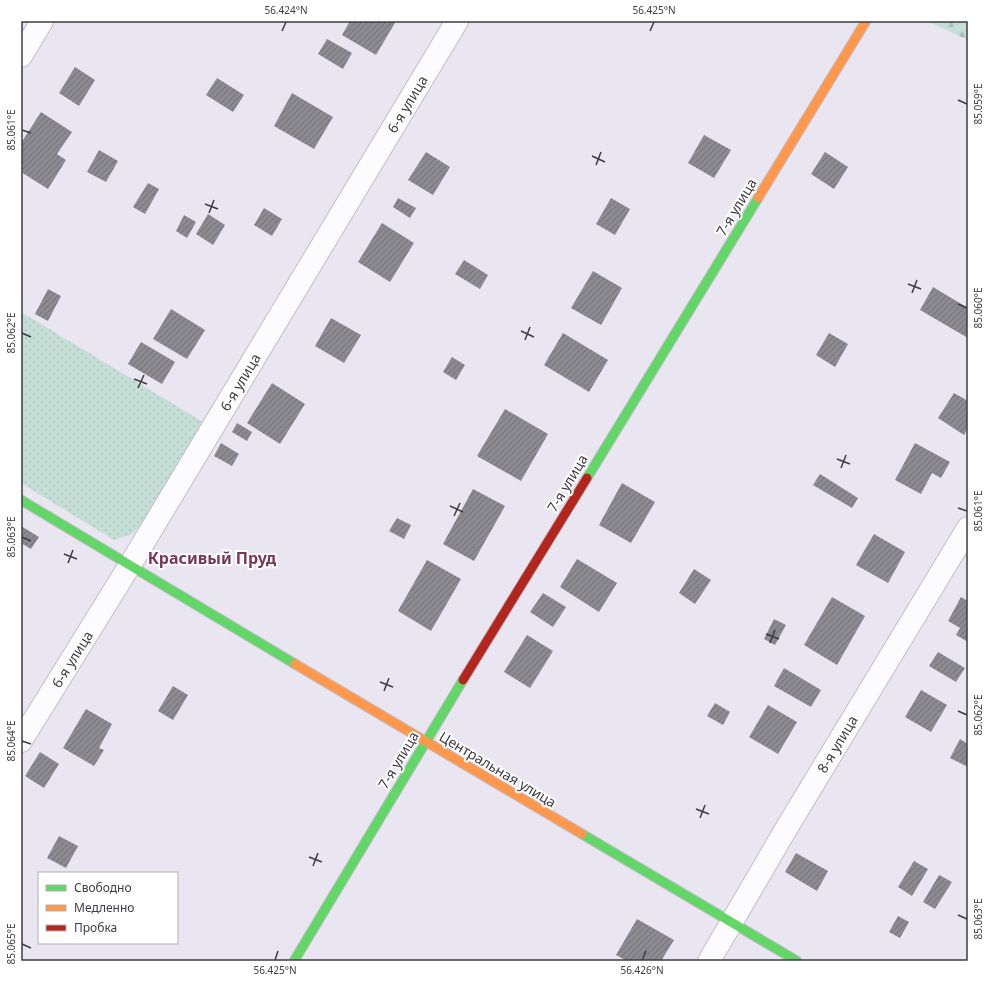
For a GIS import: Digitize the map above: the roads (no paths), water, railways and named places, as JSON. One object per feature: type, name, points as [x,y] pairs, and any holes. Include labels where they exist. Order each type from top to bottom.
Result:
[{"type":"street","points":[[21,56],[42,21]]},
{"type":"street","name":"6-я улица","points":[[21,741],[130,565],[457,21]]},
{"type":"street","name":"7-я улица","points":[[294,961],[425,742],[866,21]]},
{"type":"street","name":"Центральная улица","points":[[21,500],[425,742],[797,961]]},
{"type":"street","name":"8-я улица","points":[[709,961],[786,829],[968,528]]},
{"type":"district","name":"Красивый Пруд","points":[[212,558]]}]
